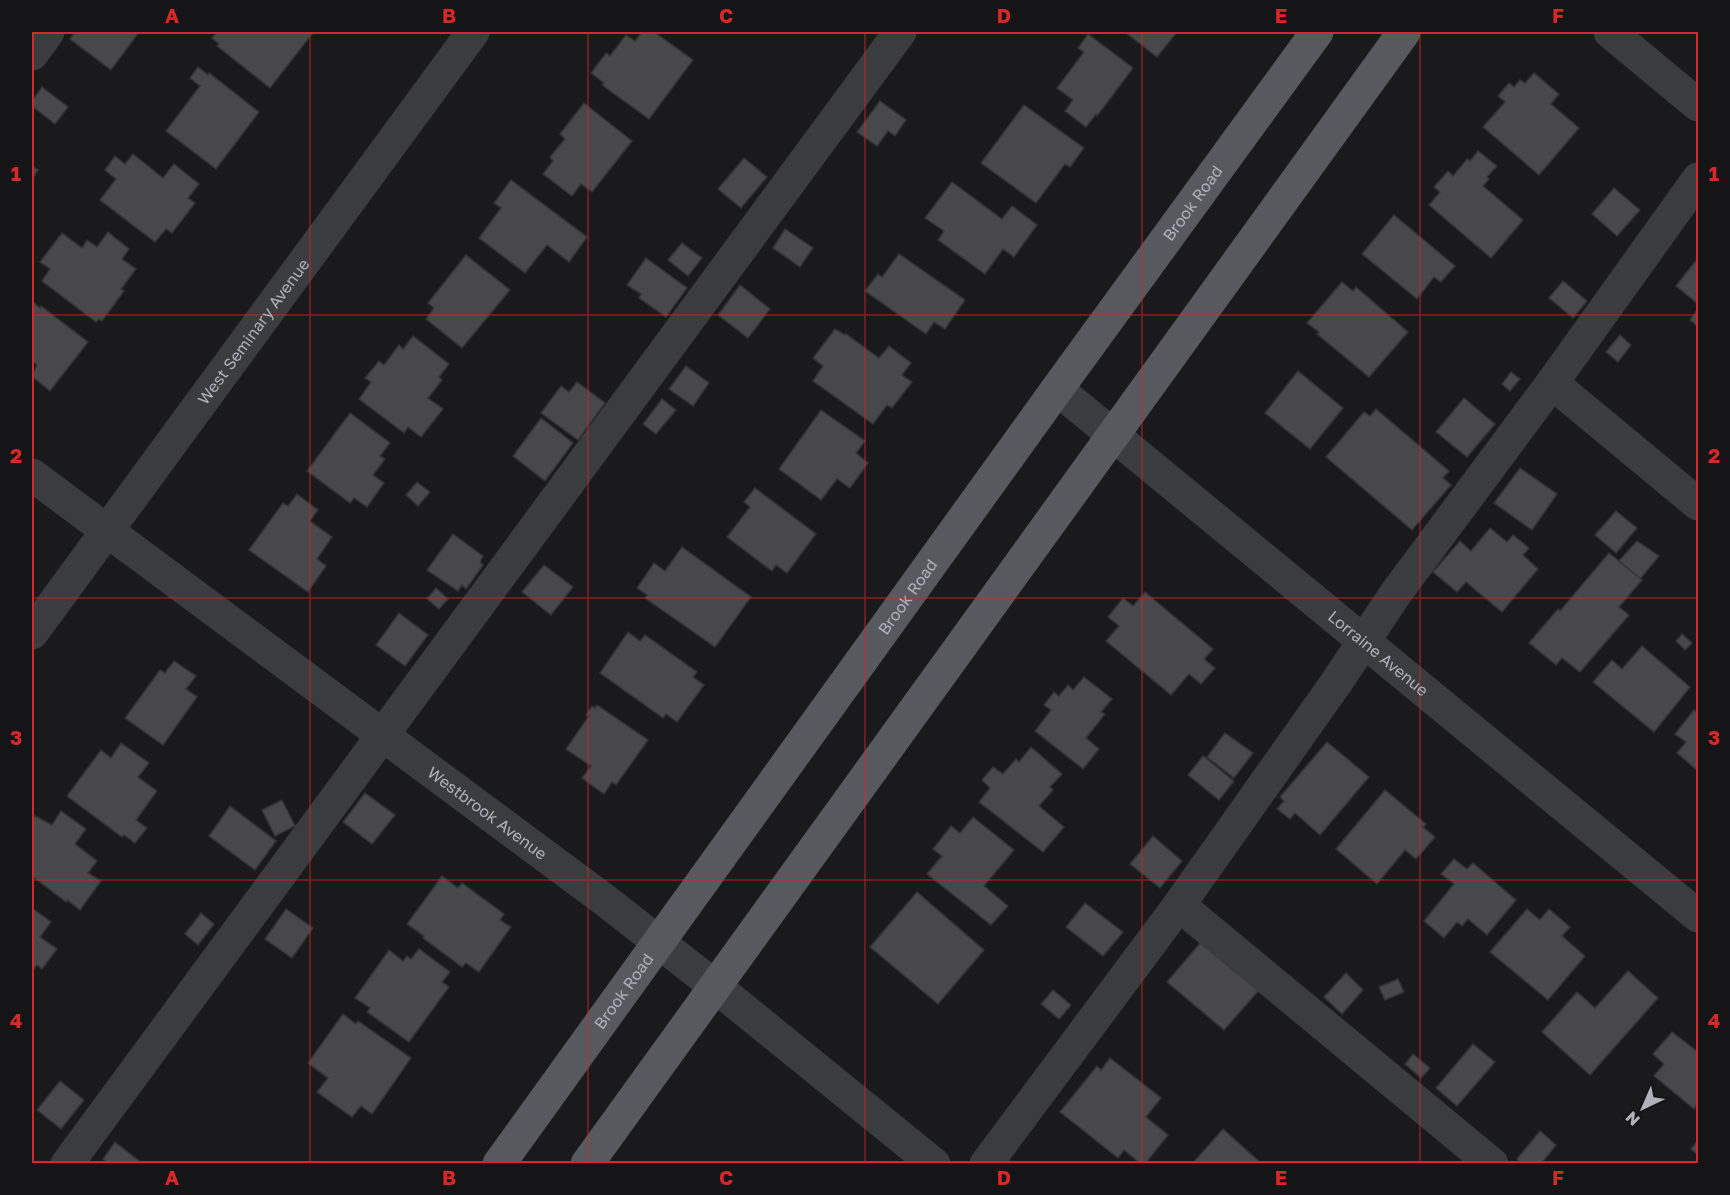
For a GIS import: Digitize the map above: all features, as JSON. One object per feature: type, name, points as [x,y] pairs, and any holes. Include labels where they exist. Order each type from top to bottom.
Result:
[{"type":"main road","name":"Brook Road","points":[[499,1164],[1057,388],[1317,32]]},
{"type":"main road","points":[[587,1164],[1112,433],[1404,32]]},
{"type":"street","points":[[32,54],[48,32]]},
{"type":"street","name":"West Seminary Avenue","points":[[32,633],[473,32]]},
{"type":"street","points":[[67,1164],[900,32]]},
{"type":"street","points":[[1610,32],[1698,105]]},
{"type":"street","points":[[986,1164],[1179,905],[1336,683],[1396,592],[1552,383],[1698,179]]},
{"type":"street","points":[[1552,383],[1698,504]]},
{"type":"street","name":"Lorraine Avenue","points":[[1057,388],[1698,916]]},
{"type":"street","name":"Westbrook Avenue","points":[[32,475],[658,942],[934,1164]]},
{"type":"street","points":[[1179,905],[1492,1164]]},
{"type":"building","points":[[75,32],[139,32],[111,70],[70,39]]},
{"type":"building","points":[[217,32],[309,32],[312,34],[270,88],[217,46],[219,44],[212,38]]},
{"type":"building","points":[[642,32],[654,32],[693,60],[649,119],[602,85],[604,83],[591,73],[606,53],[610,56],[626,35],[635,41]]},
{"type":"building","points":[[1125,32],[1177,32],[1157,57]]},
{"type":"building","points":[[1088,34],[1133,68],[1086,127],[1065,111],[1073,100],[1057,88],[1084,52],[1078,48]]},
{"type":"building","points":[[198,67],[259,112],[216,169],[166,131],[200,86],[190,78]]},
{"type":"building","points":[[1534,73],[1559,94],[1551,104],[1579,128],[1539,175],[1483,127],[1505,102],[1498,96],[1509,83],[1514,87],[1520,80],[1525,83]]},
{"type":"building","points":[[42,87],[68,107],[55,124],[32,106],[32,101]]},
{"type":"building","points":[[880,101],[906,120],[895,136],[888,131],[877,146],[857,132]]},
{"type":"building","points":[[584,103],[632,141],[592,192],[581,184],[572,196],[543,174],[553,161],[550,157],[565,139],[560,134]]},
{"type":"building","points":[[1024,105],[1084,148],[1070,167],[1065,164],[1036,203],[981,163]]},
{"type":"building","points":[[1478,151],[1497,166],[1487,177],[1489,179],[1483,186],[1523,220],[1491,258],[1429,205],[1440,192],[1434,187],[1448,171],[1453,176],[1467,159],[1470,161]]},
{"type":"building","points":[[133,154],[163,178],[174,164],[199,184],[188,198],[195,203],[172,233],[166,229],[155,242],[100,200],[116,179],[105,170],[115,156],[125,164]]},
{"type":"building","points":[[744,158],[767,177],[741,208],[718,189]]},
{"type":"building","points":[[32,166],[38,170],[32,179]]},
{"type":"building","points":[[511,180],[587,237],[569,262],[547,245],[525,273],[479,238],[501,208],[494,203]]},
{"type":"building","points":[[952,182],[1002,219],[1012,206],[1037,225],[1014,257],[1003,249],[985,274],[938,240],[944,231],[925,218]]},
{"type":"building","points":[[1614,188],[1640,210],[1617,236],[1592,214]]},
{"type":"building","points":[[1394,215],[1455,266],[1441,282],[1434,277],[1417,299],[1362,254]]},
{"type":"building","points":[[785,229],[813,248],[800,267],[773,248]]},
{"type":"building","points":[[108,232],[129,249],[122,259],[136,269],[121,289],[124,291],[102,321],[99,319],[96,322],[42,281],[50,269],[40,262],[62,233],[82,248],[87,240],[97,247]]},
{"type":"building","points":[[682,243],[702,258],[688,276],[668,260]]},
{"type":"building","points":[[899,254],[965,300],[945,329],[934,322],[926,334],[865,291],[878,274],[882,277]]},
{"type":"building","points":[[466,255],[510,290],[462,348],[426,319],[434,308],[428,303]]},
{"type":"building","points":[[646,258],[687,288],[666,317],[639,298],[641,294],[627,285]]},
{"type":"building","points":[[1698,258],[1698,304],[1676,286]]},
{"type":"building","points":[[1563,281],[1587,301],[1573,318],[1549,298]]},
{"type":"building","points":[[1342,282],[1353,291],[1356,287],[1408,332],[1369,377],[1307,323]]},
{"type":"building","points":[[740,285],[770,309],[748,338],[718,315]]},
{"type":"building","points":[[32,301],[88,342],[50,391],[32,376],[37,365],[32,361]]},
{"type":"building","points":[[1698,309],[1698,327],[1690,320]]},
{"type":"building","points":[[835,329],[846,334],[879,358],[889,346],[911,363],[902,375],[912,382],[892,408],[887,405],[873,424],[813,381],[823,366],[813,358]]},
{"type":"building","points":[[1620,335],[1631,345],[1618,362],[1606,352]]},
{"type":"building","points":[[413,336],[449,364],[439,377],[442,380],[428,398],[443,409],[421,437],[408,427],[404,433],[359,399],[371,382],[365,378],[379,361],[384,365],[399,345],[403,349]]},
{"type":"building","points":[[686,366],[709,383],[693,406],[669,389]]},
{"type":"building","points":[[1298,371],[1343,408],[1310,449],[1265,413]]},
{"type":"building","points":[[1511,372],[1520,379],[1510,391],[1502,384]]},
{"type":"building","points":[[577,382],[605,403],[578,440],[541,413],[561,386],[569,392]]},
{"type":"building","points":[[1464,398],[1495,424],[1467,457],[1436,432]]},
{"type":"building","points":[[662,399],[676,410],[656,434],[643,424]]},
{"type":"building","points":[[1376,409],[1449,471],[1443,478],[1451,485],[1412,530],[1326,457],[1364,412],[1370,416]]},
{"type":"building","points":[[821,410],[865,441],[856,453],[868,463],[850,488],[837,479],[821,500],[779,469]]},
{"type":"building","points":[[350,413],[390,443],[380,456],[385,459],[373,475],[384,483],[367,507],[354,498],[350,503],[307,471]]},
{"type":"building","points":[[541,418],[573,443],[545,481],[513,456]]},
{"type":"building","points":[[1520,468],[1557,494],[1532,530],[1494,503]]},
{"type":"building","points":[[417,482],[430,492],[418,506],[406,495]]},
{"type":"building","points":[[755,488],[816,534],[787,573],[776,565],[772,571],[727,537],[750,507],[744,502]]},
{"type":"building","points":[[297,494],[318,510],[310,521],[332,537],[317,559],[326,566],[308,592],[249,550],[283,503],[288,506]]},
{"type":"building","points":[[1616,511],[1637,528],[1616,553],[1595,535]]},
{"type":"building","points":[[1490,528],[1507,542],[1513,535],[1529,548],[1523,555],[1538,569],[1502,612],[1466,582],[1457,592],[1433,572],[1460,541],[1471,551]]},
{"type":"building","points":[[453,534],[483,556],[480,562],[483,565],[466,589],[462,585],[458,591],[427,570]]},
{"type":"building","points":[[1637,541],[1659,556],[1640,579],[1619,561]]},
{"type":"building","points":[[682,547],[751,597],[715,647],[645,598],[647,595],[637,588],[654,563],[665,571]]},
{"type":"building","points":[[1609,553],[1642,580],[1619,607],[1629,615],[1580,672],[1562,658],[1556,665],[1529,643],[1558,609],[1560,611]]},
{"type":"building","points":[[544,565],[573,587],[551,615],[522,592]]},
{"type":"building","points":[[436,588],[448,599],[439,609],[427,599]]},
{"type":"building","points":[[1145,592],[1213,649],[1204,659],[1215,668],[1201,684],[1189,674],[1171,695],[1106,641],[1119,626],[1108,617],[1123,598],[1133,606]]},
{"type":"building","points":[[399,613],[428,635],[405,666],[376,645]]},
{"type":"building","points":[[628,632],[640,641],[645,635],[697,672],[693,677],[704,685],[677,722],[666,714],[663,718],[600,673]]},
{"type":"building","points":[[1682,634],[1692,643],[1685,650],[1676,641]]},
{"type":"building","points":[[1642,646],[1690,687],[1654,732],[1593,682],[1612,660],[1622,669]]},
{"type":"building","points":[[174,661],[196,676],[186,689],[197,697],[163,745],[125,718],[160,670],[165,673]]},
{"type":"building","points":[[1084,677],[1112,699],[1101,712],[1105,714],[1086,738],[1099,749],[1083,769],[1035,731],[1051,710],[1044,705],[1054,692],[1059,696],[1068,685],[1073,690]]},
{"type":"building","points":[[597,705],[648,740],[616,785],[612,782],[604,794],[582,778],[591,766],[566,749],[589,716],[586,715],[592,706],[595,708]]},
{"type":"building","points":[[1694,710],[1698,714],[1698,771],[1677,753],[1686,742],[1675,734]]},
{"type":"building","points":[[1225,733],[1253,753],[1234,778],[1207,757]]},
{"type":"building","points":[[1327,742],[1369,777],[1320,835],[1295,813],[1290,819],[1277,809],[1284,801],[1280,797]]},
{"type":"building","points":[[121,743],[149,763],[138,777],[157,791],[136,820],[147,828],[135,843],[124,835],[122,837],[67,796],[101,750],[111,758]]},
{"type":"building","points":[[1031,747],[1062,774],[1050,787],[1053,790],[1039,806],[1064,827],[1043,852],[979,802],[990,788],[982,780],[993,767],[1003,774],[1016,759],[1019,762]]},
{"type":"building","points":[[1203,756],[1234,781],[1219,800],[1188,775]]},
{"type":"building","points":[[1385,790],[1426,824],[1423,827],[1435,837],[1416,859],[1405,850],[1377,884],[1336,849]]},
{"type":"building","points":[[365,793],[395,815],[372,844],[343,822]]},
{"type":"building","points":[[282,800],[295,826],[275,836],[262,810]]},
{"type":"building","points":[[230,806],[276,841],[255,870],[209,836]]},
{"type":"building","points":[[61,811],[86,829],[75,844],[97,861],[88,873],[101,881],[80,910],[32,876],[32,820],[35,816],[52,825]]},
{"type":"building","points":[[973,817],[1014,850],[984,886],[1008,906],[991,925],[927,874],[942,856],[933,849],[951,826],[960,833]]},
{"type":"building","points":[[1153,836],[1182,861],[1160,888],[1130,864]]},
{"type":"building","points":[[1454,859],[1467,869],[1473,863],[1516,900],[1487,935],[1468,919],[1462,926],[1457,922],[1444,938],[1424,921],[1454,884],[1441,874]]},
{"type":"building","points":[[442,876],[458,888],[462,883],[504,914],[500,920],[511,927],[479,972],[466,963],[462,967],[407,924]]},
{"type":"building","points":[[917,892],[984,950],[938,1004],[870,947]]},
{"type":"building","points":[[1085,903],[1123,932],[1103,956],[1066,927]]},
{"type":"building","points":[[32,908],[51,922],[40,937],[57,949],[42,969],[37,965],[32,971]]},
{"type":"building","points":[[286,909],[313,928],[292,958],[265,939]]},
{"type":"building","points":[[1527,909],[1540,920],[1549,909],[1570,927],[1562,936],[1585,956],[1548,1000],[1490,952]]},
{"type":"building","points":[[201,913],[214,924],[198,945],[185,934]]},
{"type":"building","points":[[1202,941],[1260,989],[1224,1030],[1167,982]]},
{"type":"building","points":[[419,949],[450,972],[442,982],[449,987],[409,1042],[367,1012],[370,1008],[355,998],[389,950],[403,961],[407,956],[411,959]]},
{"type":"building","points":[[1628,971],[1658,998],[1590,1075],[1542,1032],[1577,992],[1595,1008]]},
{"type":"building","points":[[1346,973],[1363,990],[1342,1014],[1324,997]]},
{"type":"building","points":[[1398,979],[1404,992],[1385,1000],[1379,987]]},
{"type":"building","points":[[1053,990],[1071,1005],[1059,1019],[1041,1004]]},
{"type":"building","points":[[343,1014],[356,1024],[358,1021],[411,1058],[372,1114],[361,1106],[352,1117],[317,1092],[328,1078],[308,1063]]},
{"type":"building","points":[[1672,1032],[1698,1052],[1698,1103],[1694,1109],[1654,1076],[1664,1064],[1653,1054]]},
{"type":"building","points":[[1473,1044],[1495,1062],[1457,1106],[1436,1088]]},
{"type":"building","points":[[1413,1054],[1430,1068],[1421,1078],[1405,1064]]},
{"type":"building","points":[[1110,1058],[1161,1098],[1146,1117],[1168,1135],[1145,1164],[1141,1164],[1124,1150],[1118,1158],[1060,1112],[1097,1066],[1101,1070]]},
{"type":"building","points":[[60,1081],[84,1100],[61,1129],[37,1110]]},
{"type":"building","points":[[1223,1129],[1262,1164],[1192,1164]]},
{"type":"building","points":[[1540,1131],[1556,1145],[1541,1164],[1522,1164],[1517,1159]]},
{"type":"building","points":[[1698,1140],[1698,1155],[1691,1149]]},
{"type":"building","points":[[115,1142],[143,1164],[109,1164],[103,1159]]}]
